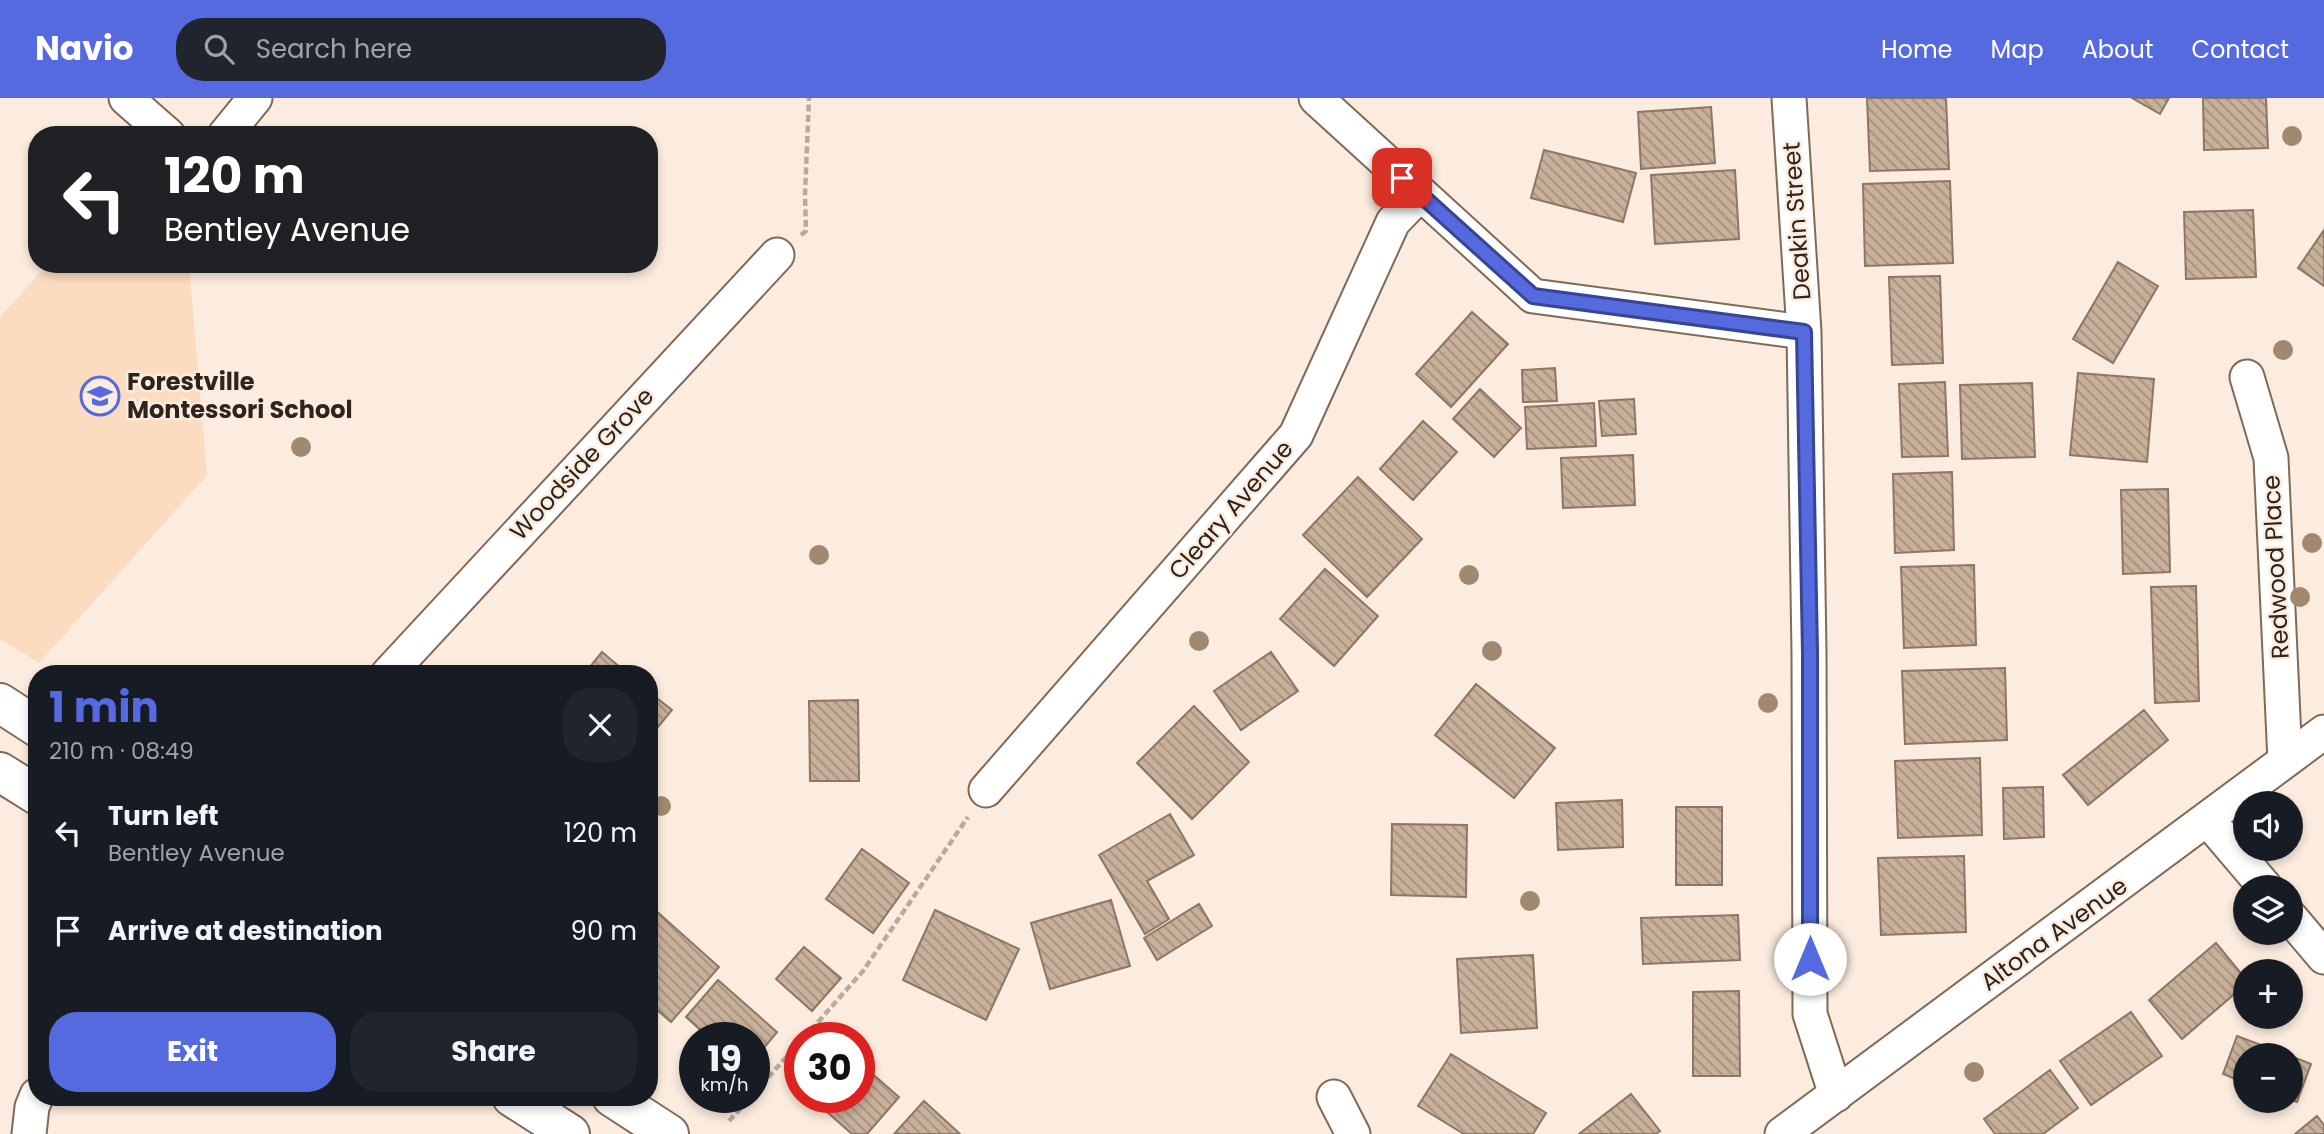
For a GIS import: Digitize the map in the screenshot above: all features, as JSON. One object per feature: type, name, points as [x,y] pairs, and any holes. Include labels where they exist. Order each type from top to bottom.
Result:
[{"type":"highway","points":[[0,703],[28,721]]},
{"type":"highway","points":[[0,772],[28,789]]},
{"type":"highway","points":[[526,1106],[569,1134]]},
{"type":"highway","points":[[626,1106],[669,1134]]},
{"type":"street","points":[[126,98],[158,126]]},
{"type":"street","points":[[232,126],[255,98]]},
{"type":"street","points":[[1316,98],[1533,296],[1804,332]]},
{"type":"street","name":"Deakin Street","points":[[1789,98],[1804,332],[1810,653],[1810,1014],[1836,1095]]},
{"type":"street","name":"Cleary Avenue","points":[[986,790],[1296,435],[1393,222],[1420,194]]},
{"type":"street","name":"Woodside Grove","points":[[396,665],[777,255]]},
{"type":"street","name":"Redwood Place","points":[[2247,377],[2271,458],[2285,761]]},
{"type":"street","name":"Altona Avenue","points":[[1782,1134],[2324,732]]},
{"type":"street","points":[[2208,820],[2255,875]]},
{"type":"street","points":[[2303,932],[2324,957]]},
{"type":"street","points":[[1334,1097],[1353,1134]]},
{"type":"street","points":[[29,1134],[32,1106]]},
{"type":"path","points":[[777,255],[806,231],[809,98]]},
{"type":"path","points":[[818,1022],[863,971],[986,790]]},
{"type":"path","points":[[770,1075],[784,1060]]},
{"type":"path","points":[[729,1121],[736,1113]]},
{"type":"shaded area","name":"Forestville Montessori School","points":[[40,273],[190,273],[207,475],[39,663],[0,639],[0,317]]},
{"type":"building","points":[[1867,98],[1946,98],[1949,169],[1870,171]]},
{"type":"building","points":[[2132,98],[2169,98],[2160,114]]},
{"type":"building","points":[[2203,98],[2266,98],[2268,148],[2204,150]]},
{"type":"building","points":[[1711,107],[1715,163],[1641,169],[1638,112]]},
{"type":"building","points":[[1544,150],[1636,173],[1623,222],[1531,198]]},
{"type":"building","points":[[1735,170],[1739,239],[1655,244],[1651,175]]},
{"type":"building","points":[[1950,181],[1953,263],[1865,266],[1863,184]]},
{"type":"building","points":[[2253,210],[2256,277],[2186,279],[2184,212]]},
{"type":"building","points":[[2324,230],[2324,286],[2298,268]]},
{"type":"building","points":[[2118,262],[2158,286],[2113,363],[2073,339]]},
{"type":"building","points":[[1940,276],[1943,363],[1892,365],[1889,277]]},
{"type":"building","points":[[1472,312],[1508,344],[1451,407],[1416,374]]},
{"type":"building","points":[[1555,368],[1557,401],[1523,402],[1522,370]]},
{"type":"building","points":[[2078,373],[2154,379],[2147,462],[2070,455]]},
{"type":"building","points":[[1945,382],[1948,456],[1902,457],[1899,384]]},
{"type":"building","points":[[2032,383],[2035,457],[1962,459],[1960,385]]},
{"type":"building","points":[[1480,389],[1521,428],[1494,457],[1453,419]]},
{"type":"building","points":[[1634,399],[1636,434],[1602,436],[1599,401]]},
{"type":"building","points":[[1594,403],[1596,446],[1527,449],[1525,407]]},
{"type":"building","points":[[1423,421],[1457,452],[1413,500],[1380,469]]},
{"type":"building","points":[[1633,455],[1635,505],[1563,508],[1561,458]]},
{"type":"building","points":[[1952,472],[1954,550],[1895,553],[1893,474]]},
{"type":"building","points":[[1358,477],[1422,539],[1367,597],[1303,535]]},
{"type":"building","points":[[2168,489],[2170,572],[2123,574],[2121,490]]},
{"type":"building","points":[[1974,565],[1976,645],[1904,648],[1901,567]]},
{"type":"building","points":[[1325,569],[1378,616],[1334,666],[1280,619]]},
{"type":"building","points":[[2196,586],[2199,701],[2155,703],[2151,587]]},
{"type":"building","points":[[602,652],[617,665],[591,665]]},
{"type":"building","points":[[1271,652],[1298,691],[1241,730],[1214,691]]},
{"type":"building","points":[[2005,668],[2007,740],[1905,744],[1902,671]]},
{"type":"building","points":[[1476,684],[1555,748],[1514,798],[1435,735]]},
{"type":"building","points":[[658,699],[672,710],[658,727]]},
{"type":"building","points":[[858,700],[859,781],[810,781],[809,701]]},
{"type":"building","points":[[1194,706],[1249,762],[1192,819],[1137,763]]},
{"type":"building","points":[[2144,710],[2168,740],[2088,805],[2063,775]]},
{"type":"building","points":[[1980,758],[1982,835],[1898,838],[1895,761]]},
{"type":"building","points":[[2043,787],[2044,837],[2004,839],[2003,788]]},
{"type":"building","points":[[1622,800],[1623,847],[1558,850],[1556,803]]},
{"type":"building","points":[[1676,807],[1722,807],[1722,885],[1676,885]]},
{"type":"building","points":[[1170,814],[1194,855],[1147,881],[1169,919],[1145,934],[1099,855]]},
{"type":"building","points":[[1392,824],[1467,825],[1466,897],[1391,895]]},
{"type":"building","points":[[862,849],[909,883],[873,933],[826,899]]},
{"type":"building","points":[[1964,856],[1966,932],[1881,935],[1878,858]]},
{"type":"building","points":[[1111,900],[1130,966],[1050,989],[1031,923]]},
{"type":"building","points":[[1199,904],[1212,926],[1157,960],[1144,938]]},
{"type":"building","points":[[935,910],[1019,949],[986,1020],[903,980]]},
{"type":"building","points":[[658,913],[719,967],[671,1022],[658,1011]]},
{"type":"building","points":[[1738,915],[1740,960],[1643,964],[1641,918]]},
{"type":"building","points":[[2216,943],[2233,964],[2233,995],[2182,1039],[2149,1000]]},
{"type":"building","points":[[804,947],[841,978],[812,1011],[776,979]]},
{"type":"building","points":[[1533,955],[1537,1028],[1461,1033],[1457,959]]},
{"type":"building","points":[[718,980],[766,1022],[691,1022],[686,1017]]},
{"type":"building","points":[[1739,991],[1740,1076],[1693,1076],[1693,992]]},
{"type":"building","points":[[2131,1012],[2162,1056],[2091,1105],[2060,1061]]},
{"type":"building","points":[[770,1026],[777,1032],[770,1041]]},
{"type":"building","points":[[2237,1036],[2256,1043],[2234,1043]]},
{"type":"building","points":[[2233,1047],[2233,1078],[2223,1074]]},
{"type":"building","points":[[1451,1054],[1546,1113],[1533,1134],[1464,1134],[1418,1106]]},
{"type":"building","points":[[2303,1061],[2311,1064],[2303,1086]]},
{"type":"building","points":[[2050,1070],[2078,1108],[2043,1134],[1995,1134],[1984,1119]]},
{"type":"building","points":[[875,1076],[899,1097],[867,1134],[852,1134],[828,1113],[875,1113]]},
{"type":"building","points":[[1631,1094],[1660,1131],[1656,1134],[1579,1134]]},
{"type":"building","points":[[924,1101],[960,1134],[894,1134]]},
{"type":"building","points":[[2317,1116],[2324,1125],[2324,1134],[2295,1134]]},
{"type":"place","name":"Forestville Montessori School","points":[[100,396]]},
{"type":"route","points":[[1402,178],[1533,296],[1804,332],[1810,653],[1810,959]]}]
